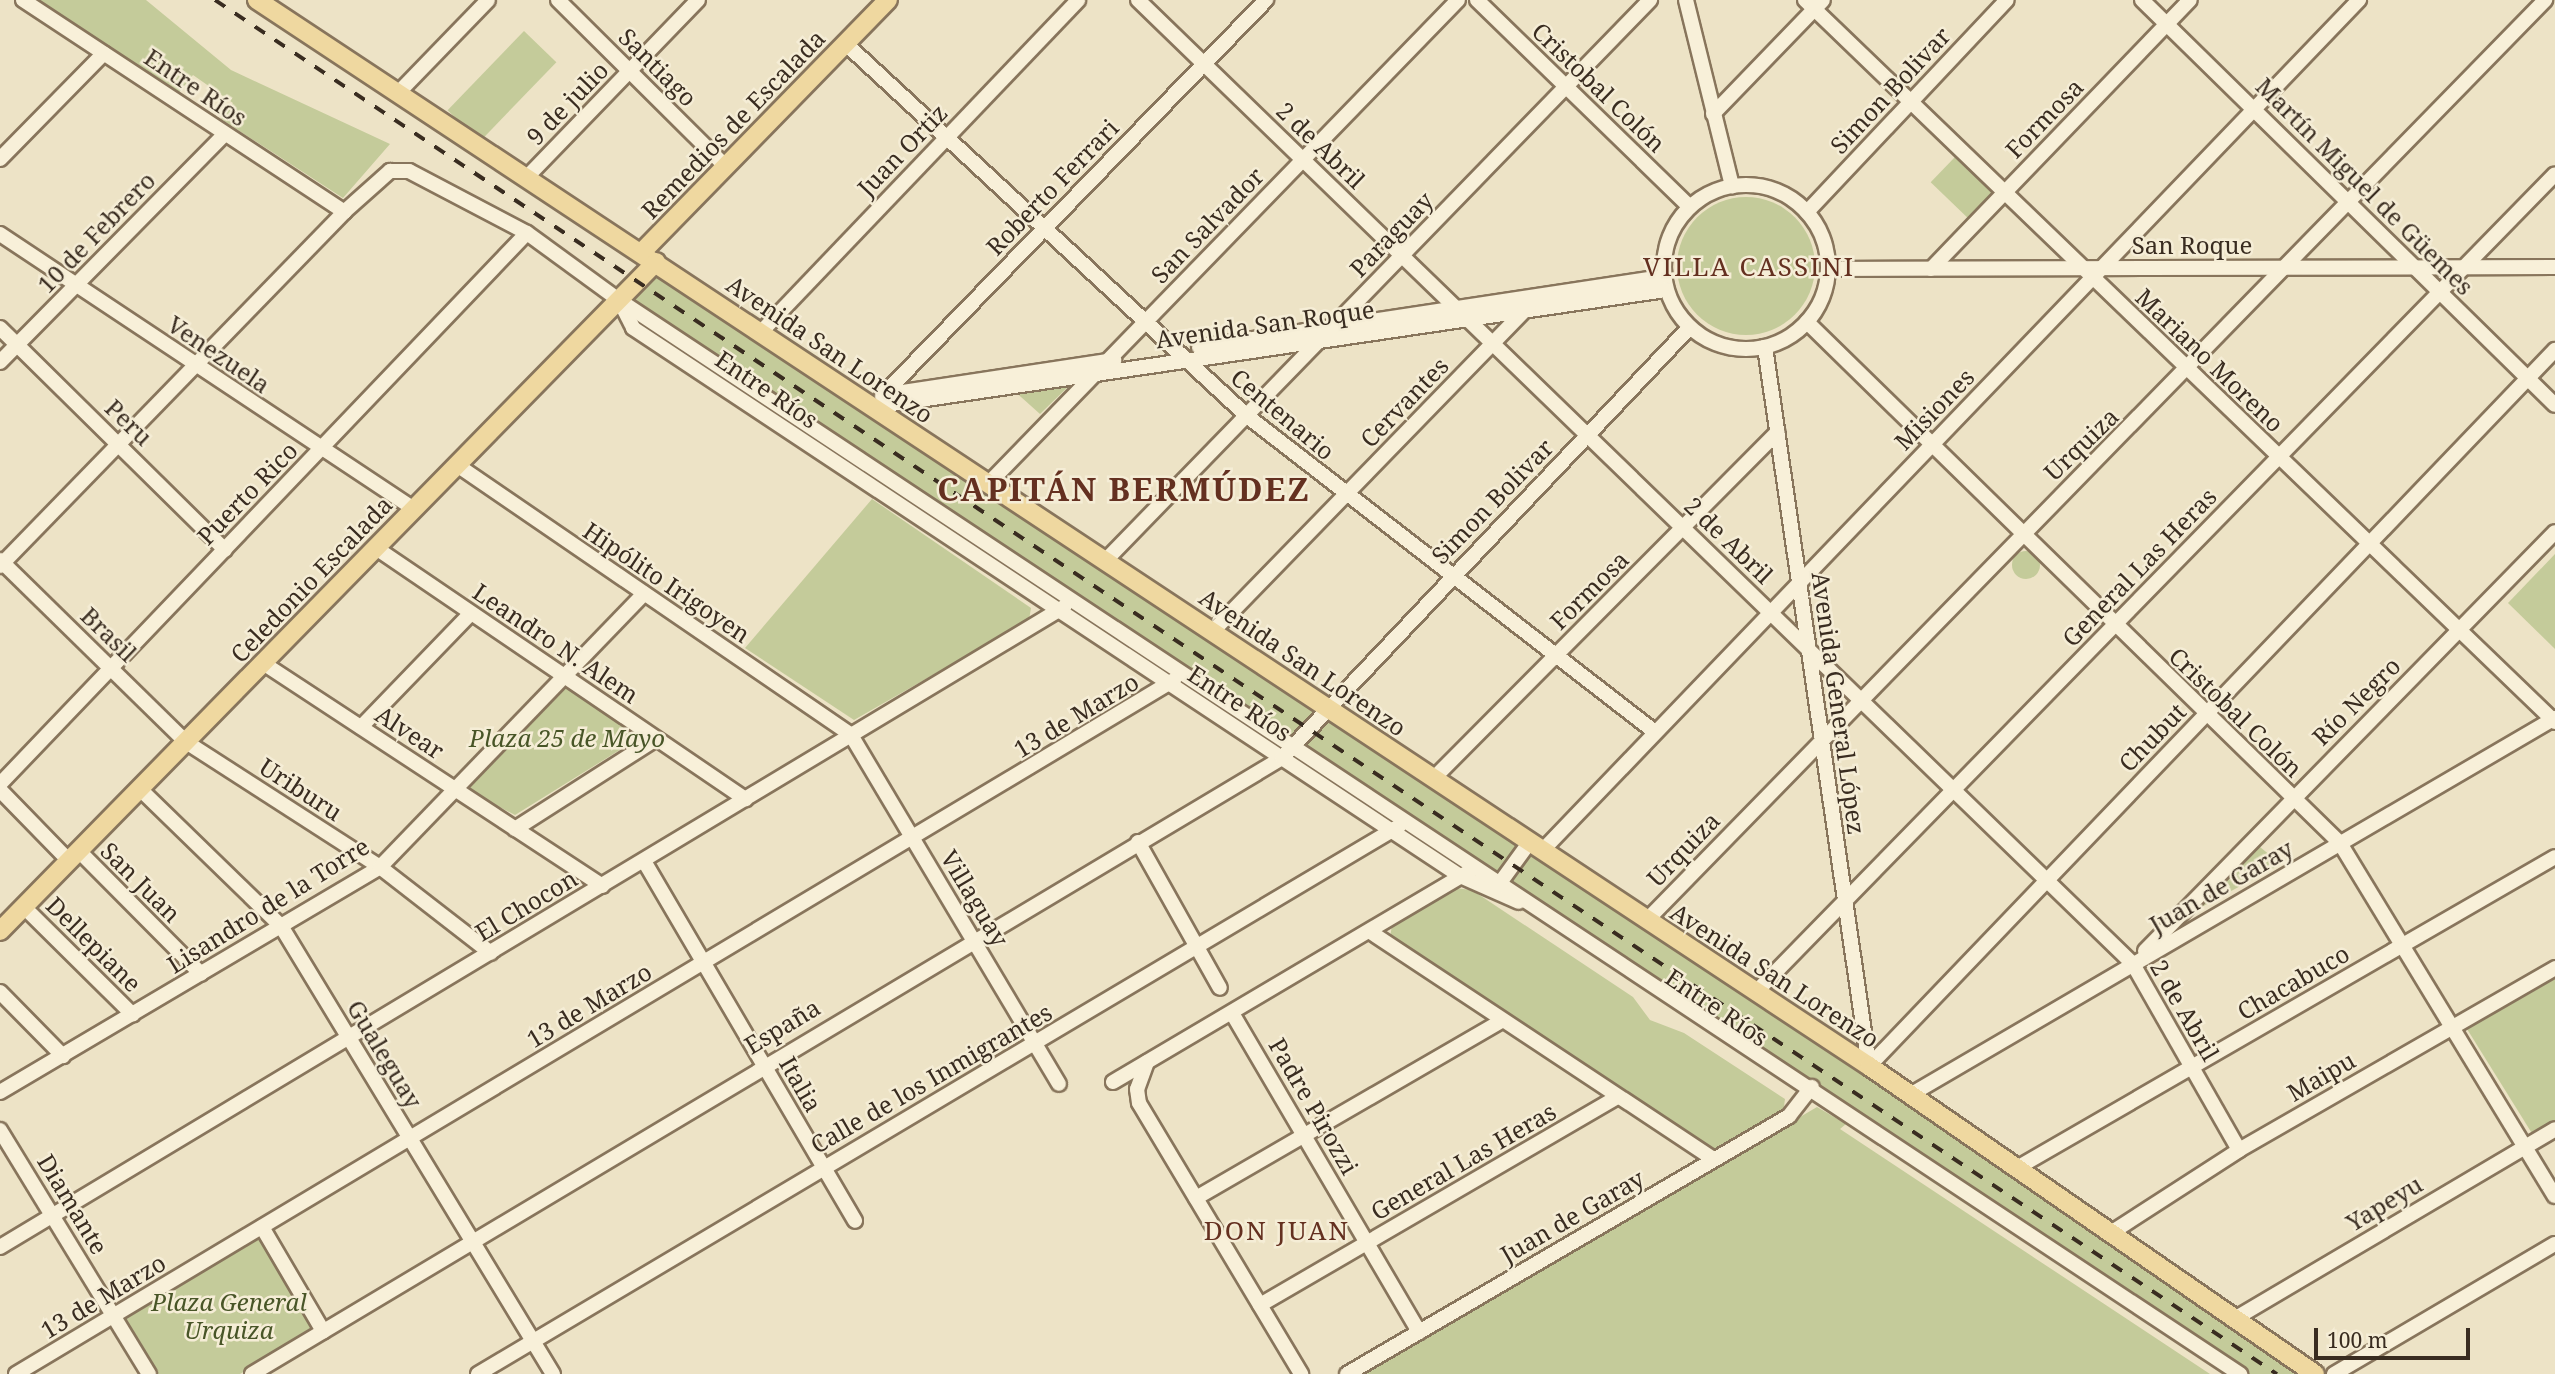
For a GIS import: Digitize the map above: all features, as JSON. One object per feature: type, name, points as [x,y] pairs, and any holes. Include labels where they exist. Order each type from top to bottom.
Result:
[{"type":"main road","name":"Avenida San Lorenzo","points":[[257,0],[761,332],[878,401],[989,483],[2114,1231],[2315,1374]]},
{"type":"main road","name":"Remedios de Escalada","points":[[649,257],[726,167],[888,0]]},
{"type":"main road","name":"Celedonio Escalada","points":[[2,924],[24,907],[619,300],[649,257]]},
{"type":"street","name":"Entre Ríos","points":[[23,0],[344,212],[390,172],[409,171],[527,233],[619,300],[784,405],[1405,820],[1470,872]]},
{"type":"street","points":[[398,93],[488,0]]},
{"type":"street","name":"Santiago","points":[[558,0],[726,167]]},
{"type":"street","name":"9 de julio","points":[[527,177],[698,0]]},
{"type":"street","name":"Juan Ortiz","points":[[761,332],[1078,0]]},
{"type":"street","name":"2 de Abril","points":[[1138,0],[2133,964],[2239,1150]]},
{"type":"street","name":"Roberto Ferrari","points":[[878,401],[1266,0]]},
{"type":"street","name":"San Salvador","points":[[989,483],[1458,0]]},
{"type":"street","name":"Cristobal Colón","points":[[1478,0],[1689,206]]},
{"type":"street","name":"Paraguay","points":[[1106,560],[1650,0]]},
{"type":"street","points":[[1686,0],[1732,186]]},
{"type":"street","name":"Simon Bolivar","points":[[1807,212],[2007,0]]},
{"type":"street","name":"Martín Miguel de Güemes","points":[[2143,0],[2418,266],[2437,290],[2555,405]]},
{"type":"street","name":"Formosa","points":[[1931,269],[2190,0]]},
{"type":"street","name":"Misiones","points":[[1498,887],[1535,847],[1655,732],[2359,0]]},
{"type":"street","name":"Urquiza","points":[[1647,920],[1818,740],[2022,534],[2189,371],[2546,0]]},
{"type":"street","points":[[1713,114],[1814,3]]},
{"type":"street","name":"Mariano Moreno","points":[[1814,3],[2080,268],[2097,273],[2189,371],[2365,546],[2457,633],[2555,719]]},
{"type":"street","name":"Centenario","points":[[846,44],[1247,416],[1449,577],[1655,732]]},
{"type":"street","points":[[0,159],[104,53]]},
{"type":"street","name":"10 de Febrero","points":[[0,362],[225,134]]},
{"type":"street","name":"General Las Heras","points":[[1756,992],[2115,625],[2437,290],[2465,267],[2555,174]]},
{"type":"street","points":[[1732,186],[1774,191],[1807,212],[1825,240],[1829,269],[1807,322],[1765,347],[1718,344],[1690,327],[1664,283],[1672,232],[1689,206],[1732,186]]},
{"type":"street","points":[[1,563],[344,212]]},
{"type":"street","name":"Puerto Rico","points":[[0,783],[527,233]]},
{"type":"street","name":"Venezuela","points":[[0,234],[194,366],[414,509]]},
{"type":"street","name":"San Roque","points":[[2097,273],[2418,266],[2555,267]]},
{"type":"street","points":[[1829,269],[2080,268]]},
{"type":"street","name":"Avenida San Roque","points":[[1181,354],[1320,340],[1540,295],[1664,283]]},
{"type":"street","name":"Avenida San Roque","points":[[878,401],[1181,354],[1334,326],[1461,312],[1527,308],[1664,283]]},
{"type":"street","name":"Cervantes","points":[[1213,631],[1540,295]]},
{"type":"street","name":"Entre Ríos","points":[[619,300],[633,328],[1171,685],[1393,832],[1498,887],[2240,1374]]},
{"type":"street","name":"Cristobal Colón","points":[[1807,322],[2340,843],[2555,1196]]},
{"type":"street","name":"Simon Bolivar","points":[[1326,706],[1690,327]]},
{"type":"street","name":"Peru","points":[[0,328],[225,550]]},
{"type":"street","name":"Avenida General López","points":[[1765,347],[1818,740],[1846,901],[1869,1066]]},
{"type":"street","name":"Chubut","points":[[1869,1066],[2555,350]]},
{"type":"street","points":[[772,420],[784,405]]},
{"type":"street","name":"Formosa","points":[[1433,779],[1778,432]]},
{"type":"street","name":"Hipólito Irigoyen","points":[[457,465],[851,735]]},
{"type":"street","points":[[889,498],[899,482]]},
{"type":"street","name":"Río Negro","points":[[2133,964],[2291,797],[2555,532]]},
{"type":"street","name":"Leandro N. Alem","points":[[376,548],[746,799]]},
{"type":"street","name":"Brasil","points":[[1,563],[186,742]]},
{"type":"street","name":"Lisandro de la Torre","points":[[0,1092],[380,867],[644,594]]},
{"type":"street","name":"El Chocon","points":[[0,1247],[1061,611],[1072,598]]},
{"type":"street","points":[[361,727],[471,613]]},
{"type":"street","name":"Alvear","points":[[263,663],[602,886]]},
{"type":"street","name":"13 de Marzo","points":[[16,1374],[1171,685],[1181,670]]},
{"type":"street","name":"España","points":[[251,1374],[972,939],[1282,758],[1326,706]]},
{"type":"street","name":"Juan de Garay","points":[[1910,1094],[2555,719]]},
{"type":"street","name":"Villaguay","points":[[851,735],[1059,1084]]},
{"type":"street","points":[[515,829],[656,739]]},
{"type":"street","name":"Uriburu","points":[[186,742],[380,867],[491,953]]},
{"type":"street","name":"Gualeguay","points":[[140,789],[281,926],[553,1374]]},
{"type":"street","name":"San Juan","points":[[0,790],[201,974]]},
{"type":"street","name":"Calle de los Inmigrantes","points":[[478,1374],[822,1167],[1393,832],[1405,820]]},
{"type":"street","points":[[1138,842],[1220,988]]},
{"type":"street","name":"Chacabuco","points":[[2017,1168],[2555,857]]},
{"type":"street","name":"Italia","points":[[644,861],[855,1221]]},
{"type":"street","points":[[1113,1082],[1372,933],[1470,872]]},
{"type":"street","name":"Dellepiane","points":[[24,907],[133,1014]]},
{"type":"street","points":[[1372,933],[1616,1098],[1714,1159]]},
{"type":"street","name":"Maipu","points":[[2114,1231],[2239,1150],[2555,968]]},
{"type":"street","points":[[0,992],[62,1056]]},
{"type":"street","name":"Padre Pirozzi","points":[[1232,1013],[1419,1332]]},
{"type":"street","points":[[1196,1198],[1501,1021]]},
{"type":"street","points":[[1148,1061],[1137,1089],[1139,1103],[1301,1374]]},
{"type":"street","name":"Juan de Garay","points":[[1347,1374],[1788,1115],[1809,1091]]},
{"type":"street","name":"General Las Heras","points":[[1260,1305],[1616,1098]]},
{"type":"street","name":"Yapeyu","points":[[2236,1318],[2555,1129]]},
{"type":"street","name":"Diamante","points":[[0,1130],[55,1214],[113,1317],[149,1374]]},
{"type":"street","points":[[262,1227],[323,1331]]},
{"type":"street","points":[[2334,1374],[2555,1244]]},
{"type":"green space","points":[[36,0],[146,0],[231,70],[390,144],[343,198],[221,119],[233,103],[193,75],[177,95]]},
{"type":"green space","points":[[524,31],[556,62],[480,141],[448,110]]},
{"type":"green space","points":[[1955,157],[1992,193],[1968,218],[1931,182]]},
{"type":"green space","points":[[1746,197],[1772,202],[1795,217],[1810,240],[1815,266],[1810,292],[1795,315],[1772,330],[1746,335],[1720,330],[1697,315],[1682,292],[1677,266],[1682,240],[1697,217],[1720,202]]},
{"type":"green space","points":[[656,262],[2315,1374],[2240,1374],[619,300]]},
{"type":"green space","points":[[1073,382],[1040,414],[1012,389]]},
{"type":"green space","points":[[872,499],[1031,608],[1029,620],[854,720],[745,648]]},
{"type":"green space","points":[[2026,551],[2036,555],[2040,565],[2036,575],[2026,579],[2016,575],[2012,565],[2016,555]]},
{"type":"green space","points":[[2555,554],[2555,649],[2508,603]]},
{"type":"green space","name":"Plaza 25 de Mayo","points":[[564,685],[639,738],[515,815],[465,789]]},
{"type":"green space","points":[[2255,843],[2281,864],[2198,909],[2196,905]]},
{"type":"green space","points":[[1455,888],[1472,890],[1633,997],[1650,1020],[1684,1033],[1785,1099],[1783,1114],[1716,1152],[1390,938],[1392,925]]},
{"type":"green space","points":[[2555,979],[2555,1122],[2533,1135],[2467,1029]]},
{"type":"green space","points":[[1817,1107],[1846,1124],[1840,1129],[2210,1374],[1366,1374]]},
{"type":"green space","name":"Plaza General Urquiza","points":[[260,1231],[316,1328],[240,1374],[153,1374],[118,1318]]},
{"type":"railway","points":[[215,0],[2277,1374]]},
{"type":"district","name":"VILLA CASSINI","points":[[1749,267]]},
{"type":"district","name":"CAPITÁN BERMÚDEZ","points":[[1124,489]]},
{"type":"district","name":"DON JUAN","points":[[1277,1231]]}]
